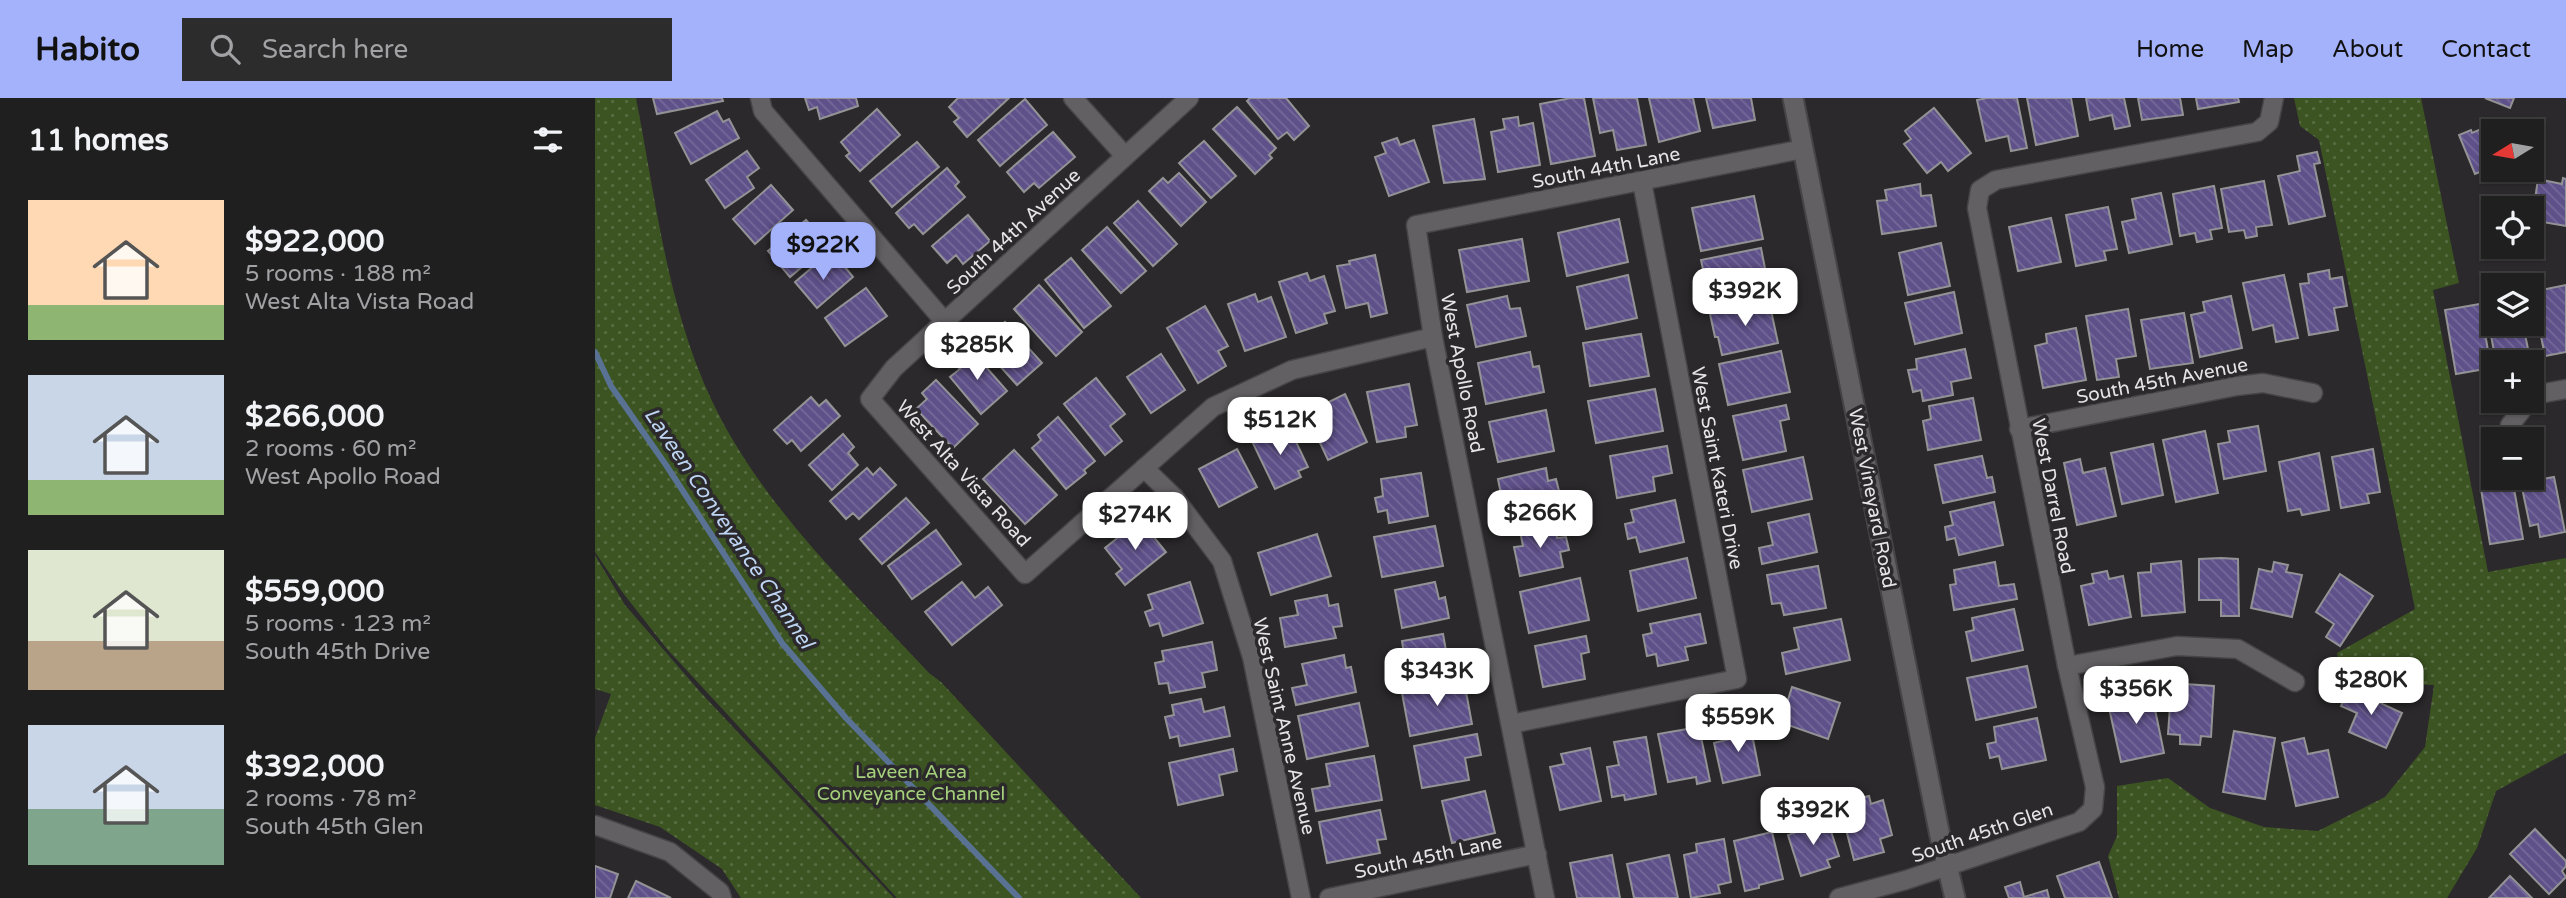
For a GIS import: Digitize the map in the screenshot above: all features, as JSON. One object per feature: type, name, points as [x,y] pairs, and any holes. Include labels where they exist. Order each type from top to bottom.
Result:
[{"type":"street","points":[[760,98],[764,111],[945,322]]},
{"type":"street","points":[[1073,98],[1125,156]]},
{"type":"street","name":"South 44th Avenue","points":[[870,399],[894,368],[1189,98]]},
{"type":"street","name":"West Vineyard Road","points":[[1793,98],[1955,898]]},
{"type":"street","name":"West Darrel Road","points":[[2093,809],[2095,787],[2067,666],[1977,208],[1980,190],[1996,180],[2257,132],[2269,122],[2274,98]]},
{"type":"street","name":"South 44th Lane","points":[[1416,225],[1803,149]]},
{"type":"street","name":"West Saint Kateri Drive","points":[[1511,724],[1737,679],[1642,182]]},
{"type":"street","name":"West Apollo Road","points":[[1416,225],[1433,337],[1545,898]]},
{"type":"street","points":[[1144,468],[1213,407],[1292,370],[1433,337]]},
{"type":"street","name":"South 45th Avenue","points":[[2019,429],[2237,386],[2263,383],[2313,393]]},
{"type":"street","points":[[2544,393],[2566,388]]},
{"type":"street","name":"West Alta Vista Road","points":[[870,399],[1025,574],[1144,468]]},
{"type":"street","points":[[2510,425],[2520,413]]},
{"type":"street","name":"West Saint Anne Avenue","points":[[1144,468],[1174,497],[1222,561],[1252,657],[1301,898]]},
{"type":"street","points":[[2067,666],[2177,646],[2238,649],[2295,682]]},
{"type":"street","name":"South 45th Glen","points":[[1839,898],[2079,822],[2093,809]]},
{"type":"street","points":[[595,824],[670,852],[721,895]]},
{"type":"street","name":"South 45th Lane","points":[[1329,898],[1537,854]]},
{"type":"green space","name":"Laveen Area Conveyance Channel","points":[[595,98],[636,98],[665,252],[684,328],[712,401],[756,476],[839,578],[929,673],[941,682],[1141,898],[897,898],[667,649],[595,552]]},
{"type":"green space","points":[[2294,98],[2421,98],[2459,283],[2433,290],[2488,572],[2566,558],[2566,753],[2496,791],[2477,848],[2447,898],[2119,898],[2108,856],[2117,836],[2117,786],[2168,778],[2210,808],[2264,827],[2318,831],[2385,797],[2425,747],[2434,685],[2341,683],[2337,653],[2415,609],[2319,140],[2300,126]]},
{"type":"green space","points":[[595,555],[625,605],[702,694],[894,898],[741,898],[722,869],[660,827],[595,805],[595,738],[611,694],[595,689]]},
{"type":"building","points":[[653,98],[722,98],[723,101],[657,114]]},
{"type":"building","points":[[805,98],[856,98],[858,106],[820,119],[817,107],[809,110]]},
{"type":"building","points":[[958,98],[1009,98],[967,137],[954,122],[959,118],[949,107]]},
{"type":"building","points":[[1250,98],[1286,98],[1309,126],[1294,140],[1287,132],[1278,139],[1247,101]]},
{"type":"building","points":[[1584,98],[1595,156],[1551,164],[1540,104]]},
{"type":"building","points":[[1593,98],[1637,98],[1646,145],[1617,150],[1613,130],[1600,133]]},
{"type":"building","points":[[1649,98],[1693,98],[1700,131],[1659,142]]},
{"type":"building","points":[[1706,98],[1751,98],[1755,120],[1713,128]]},
{"type":"building","points":[[2017,98],[2027,148],[2011,151],[2008,136],[1986,141],[1977,100]]},
{"type":"building","points":[[2027,98],[2071,98],[2078,136],[2036,145]]},
{"type":"building","points":[[2086,98],[2124,98],[2130,126],[2115,129],[2112,115],[2090,120]]},
{"type":"building","points":[[2138,98],[2180,98],[2183,115],[2142,120]]},
{"type":"building","points":[[2196,98],[2238,98],[2239,102],[2198,109]]},
{"type":"building","points":[[2485,98],[2514,98],[2510,108]]},
{"type":"building","points":[[1025,99],[1047,125],[1000,166],[978,140]]},
{"type":"building","points":[[1237,107],[1276,148],[1269,155],[1272,158],[1255,174],[1213,129]]},
{"type":"building","points":[[1934,108],[1971,153],[1948,171],[1941,162],[1927,173],[1904,144],[1911,139],[1905,131]]},
{"type":"building","points":[[877,109],[900,135],[860,171],[846,156],[850,153],[841,142]]},
{"type":"building","points":[[717,111],[723,122],[729,119],[739,138],[691,164],[675,133]]},
{"type":"building","points":[[1518,117],[1519,126],[1533,123],[1540,165],[1498,172],[1491,132],[1505,129],[1503,119]]},
{"type":"building","points":[[1474,119],[1485,179],[1444,183],[1433,126]]},
{"type":"building","points":[[2481,129],[2481,171],[2475,174],[2459,135],[2471,130],[2472,133]]},
{"type":"building","points":[[1053,132],[1075,157],[1039,188],[1034,183],[1024,192],[1007,172]]},
{"type":"building","points":[[1397,138],[1400,145],[1414,140],[1429,182],[1389,196],[1375,157],[1386,153],[1382,143]]},
{"type":"building","points":[[1204,141],[1236,176],[1211,198],[1179,163]]},
{"type":"building","points":[[917,142],[939,167],[892,207],[870,181]]},
{"type":"building","points":[[747,151],[759,168],[747,177],[754,188],[725,208],[706,180]]},
{"type":"building","points":[[2317,152],[2320,163],[2314,164],[2325,216],[2289,224],[2278,176],[2300,171],[2297,156]]},
{"type":"building","points":[[947,168],[959,182],[955,186],[965,197],[923,234],[914,224],[909,228],[896,213]]},
{"type":"building","points":[[1179,173],[1206,202],[1181,226],[1149,191],[1163,178],[1168,183]]},
{"type":"building","points":[[2563,178],[2566,179],[2566,226],[2544,222],[2544,196],[2536,196],[2538,182],[2545,180],[2562,184]]},
{"type":"building","points":[[2264,181],[2272,225],[2256,227],[2257,236],[2246,238],[2244,230],[2229,232],[2221,189]]},
{"type":"building","points":[[1920,184],[1921,196],[1931,195],[1936,226],[1882,234],[1877,201],[1887,200],[1885,190]]},
{"type":"building","points":[[771,185],[793,210],[755,244],[733,219]]},
{"type":"building","points":[[2214,186],[2222,228],[2210,230],[2212,239],[2197,242],[2195,233],[2180,236],[2173,194]]},
{"type":"building","points":[[2161,193],[2172,244],[2129,253],[2122,222],[2136,219],[2132,199]]},
{"type":"building","points":[[1754,196],[1763,239],[1701,251],[1692,208]]},
{"type":"building","points":[[1138,201],[1177,244],[1153,266],[1114,223]]},
{"type":"building","points":[[2108,207],[2117,249],[2104,251],[2106,260],[2076,266],[2066,215]]},
{"type":"building","points":[[968,215],[990,241],[963,264],[956,255],[947,263],[932,246]]},
{"type":"building","points":[[2051,218],[2061,262],[2018,271],[2009,227]]},
{"type":"building","points":[[1619,219],[1628,262],[1567,276],[1558,233]]},
{"type":"building","points":[[806,220],[828,245],[790,277],[768,251]]},
{"type":"building","points":[[1107,227],[1146,271],[1121,293],[1082,250]]},
{"type":"building","points":[[1522,239],[1529,281],[1467,292],[1459,250]]},
{"type":"building","points":[[1941,243],[1950,286],[1908,295],[1899,253]]},
{"type":"building","points":[[1761,248],[1769,289],[1710,302],[1701,260]]},
{"type":"building","points":[[1375,255],[1387,313],[1371,317],[1368,303],[1346,308],[1337,266]]},
{"type":"building","points":[[1071,258],[1111,306],[1084,328],[1045,280]]},
{"type":"building","points":[[822,259],[830,269],[840,261],[853,277],[817,308],[795,282]]},
{"type":"building","points":[[2329,270],[2330,279],[2342,277],[2347,306],[2334,308],[2338,330],[2309,335],[2300,284],[2309,283],[2308,274]]},
{"type":"building","points":[[1307,273],[1310,281],[1324,276],[1335,311],[1324,314],[1327,323],[1296,333],[1279,282]]},
{"type":"building","points":[[1628,275],[1637,318],[1586,329],[1577,287]]},
{"type":"building","points":[[2284,275],[2298,338],[2276,342],[2273,325],[2253,330],[2243,283]]},
{"type":"building","points":[[1039,285],[1082,332],[1056,356],[1014,309]]},
{"type":"building","points":[[2566,285],[2566,352],[2545,356],[2541,336],[2544,336],[2544,290]]},
{"type":"building","points":[[866,288],[887,316],[845,346],[825,318]]},
{"type":"building","points":[[1954,292],[1962,333],[1915,344],[1905,303]]},
{"type":"building","points":[[1255,294],[1258,302],[1271,297],[1286,337],[1245,351],[1228,304]]},
{"type":"building","points":[[1507,296],[1510,309],[1520,308],[1526,336],[1476,347],[1467,305]]},
{"type":"building","points":[[2231,296],[2242,348],[2200,357],[2191,315],[2205,312],[2203,302]]},
{"type":"building","points":[[1769,301],[1778,343],[1722,355],[1710,314]]},
{"type":"building","points":[[2480,304],[2481,336],[2486,336],[2488,350],[2481,350],[2481,370],[2456,374],[2445,310]]},
{"type":"building","points":[[1205,306],[1228,346],[1218,351],[1226,366],[1198,383],[1167,328]]},
{"type":"building","points":[[2128,309],[2136,356],[2116,359],[2119,377],[2097,380],[2086,316]]},
{"type":"building","points":[[2184,313],[2193,363],[2150,369],[2141,320]]},
{"type":"building","points":[[1005,322],[1042,363],[1017,385],[980,344]]},
{"type":"building","points":[[2076,328],[2086,380],[2043,388],[2035,346],[2047,343],[2046,334]]},
{"type":"building","points":[[1641,334],[1649,376],[1590,386],[1583,343]]},
{"type":"building","points":[[2491,336],[2525,336],[2528,350],[2494,350]]},
{"type":"building","points":[[1965,349],[1971,378],[1951,382],[1953,395],[1923,401],[1921,390],[1913,392],[1908,370],[1917,369],[1916,359]]},
{"type":"building","points":[[971,350],[1007,391],[981,414],[950,377],[960,369],[955,364]]},
{"type":"building","points":[[1781,351],[1790,392],[1728,405],[1719,364]]},
{"type":"building","points":[[1530,352],[1533,367],[1539,366],[1544,392],[1486,404],[1478,363]]},
{"type":"building","points":[[1161,354],[1185,390],[1151,413],[1127,377]]},
{"type":"building","points":[[1096,378],[1125,414],[1110,426],[1122,441],[1105,455],[1064,404]]},
{"type":"building","points":[[936,380],[978,424],[953,448],[916,409],[927,399],[922,393]]},
{"type":"building","points":[[1409,384],[1417,425],[1405,427],[1406,437],[1377,442],[1367,392]]},
{"type":"building","points":[[1655,389],[1663,431],[1596,443],[1588,401]]},
{"type":"building","points":[[1345,394],[1367,442],[1328,460],[1306,413]]},
{"type":"building","points":[[811,397],[819,406],[826,400],[840,416],[801,451],[792,440],[787,444],[774,430]]},
{"type":"building","points":[[1973,398],[1981,440],[1928,450],[1923,421],[1931,419],[1929,406]]},
{"type":"building","points":[[1786,405],[1789,419],[1780,421],[1786,451],[1743,460],[1733,416]]},
{"type":"building","points":[[1546,410],[1554,451],[1498,462],[1489,422]]},
{"type":"building","points":[[1058,417],[1095,461],[1084,470],[1086,473],[1066,489],[1032,448],[1041,440],[1038,435]]},
{"type":"building","points":[[2258,426],[2266,471],[2224,479],[2218,444],[2230,442],[2228,431]]},
{"type":"building","points":[[1262,429],[1267,440],[1290,429],[1308,467],[1298,471],[1301,477],[1275,489],[1249,435]]},
{"type":"building","points":[[2205,431],[2218,493],[2176,502],[2163,440]]},
{"type":"building","points":[[843,434],[854,447],[848,453],[858,465],[832,490],[809,465]]},
{"type":"building","points":[[2153,444],[2163,495],[2122,504],[2111,453]]},
{"type":"building","points":[[1667,446],[1672,473],[1653,477],[1655,491],[1617,498],[1610,456]]},
{"type":"building","points":[[1237,449],[1257,487],[1219,507],[1199,469]]},
{"type":"building","points":[[2373,449],[2380,492],[2367,494],[2369,503],[2341,508],[2332,457]]},
{"type":"building","points":[[1014,450],[1057,495],[1025,524],[983,479]]},
{"type":"building","points":[[2319,453],[2329,510],[2302,515],[2300,509],[2288,511],[2279,462]]},
{"type":"building","points":[[1982,456],[1987,478],[1992,477],[1995,492],[1943,503],[1935,465]]},
{"type":"building","points":[[1803,457],[1812,499],[1752,512],[1743,470]]},
{"type":"building","points":[[2080,459],[2083,473],[2105,468],[2116,516],[2077,525],[2064,463]]},
{"type":"building","points":[[867,468],[873,475],[880,468],[896,485],[859,519],[853,513],[846,519],[830,501]]},
{"type":"building","points":[[1546,468],[1548,481],[1556,479],[1563,507],[1506,520],[1498,479]]},
{"type":"building","points":[[1421,473],[1428,516],[1389,523],[1387,510],[1378,512],[1375,498],[1383,496],[1381,479]]},
{"type":"building","points":[[2554,477],[2565,532],[2540,537],[2538,524],[2530,526],[2522,490],[2544,490],[2544,479]]},
{"type":"building","points":[[2481,490],[2514,490],[2523,539],[2490,544]]},
{"type":"building","points":[[906,498],[929,523],[882,564],[860,539]]},
{"type":"building","points":[[1675,500],[1684,542],[1640,552],[1636,537],[1628,539],[1625,524],[1634,522],[1631,510]]},
{"type":"building","points":[[1994,502],[2003,545],[1959,555],[1955,538],[1947,540],[1945,527],[1953,525],[1950,512]]},
{"type":"building","points":[[1809,514],[1817,552],[1762,564],[1759,548],[1773,545],[1768,523]]},
{"type":"building","points":[[1140,520],[1166,552],[1125,585],[1116,574],[1122,569],[1105,548]]},
{"type":"building","points":[[1555,524],[1557,538],[1566,537],[1569,550],[1560,552],[1563,567],[1520,576],[1514,547],[1523,546],[1520,531]]},
{"type":"building","points":[[1435,526],[1443,566],[1382,577],[1374,537]]},
{"type":"building","points":[[936,530],[961,564],[912,599],[888,566]]},
{"type":"building","points":[[1317,534],[1331,576],[1271,595],[1258,553]]},
{"type":"building","points":[[1687,558],[1696,598],[1638,611],[1630,571]]},
{"type":"building","points":[[2199,559],[2238,559],[2239,616],[2221,616],[2221,600],[2199,600]]},
{"type":"building","points":[[2181,561],[2185,612],[2142,616],[2138,573],[2151,572],[2151,564]]},
{"type":"building","points":[[1995,562],[1999,586],[2014,584],[2017,599],[1954,610],[1950,585],[1956,584],[1954,570]]},
{"type":"building","points":[[2274,562],[2288,565],[2286,572],[2302,575],[2292,617],[2251,608],[2259,569],[2272,572]]},
{"type":"building","points":[[1818,566],[1826,608],[1784,615],[1781,603],[1772,604],[1767,575]]},
{"type":"building","points":[[2107,571],[2109,579],[2123,576],[2131,617],[2089,625],[2081,586],[2094,583],[2092,574]]},
{"type":"building","points":[[2340,574],[2373,596],[2340,646],[2326,637],[2334,624],[2316,612]]},
{"type":"building","points":[[1580,578],[1589,620],[1529,633],[1520,592]]},
{"type":"building","points":[[962,582],[975,598],[988,587],[1002,605],[952,645],[925,612]]},
{"type":"building","points":[[1190,582],[1203,623],[1163,636],[1159,623],[1150,626],[1145,612],[1153,609],[1148,595]]},
{"type":"building","points":[[1435,582],[1439,599],[1445,597],[1449,618],[1402,628],[1395,590]]},
{"type":"building","points":[[1327,595],[1329,606],[1338,604],[1342,626],[1333,627],[1336,638],[1285,647],[1280,618],[1298,615],[1295,601]]},
{"type":"building","points":[[2014,609],[2023,650],[1972,661],[1966,632],[1974,630],[1972,618]]},
{"type":"building","points":[[1700,614],[1706,643],[1685,647],[1688,660],[1658,666],[1656,654],[1647,656],[1643,635],[1652,633],[1650,624]]},
{"type":"building","points":[[1841,619],[1850,660],[1786,674],[1782,653],[1799,649],[1794,628]]},
{"type":"building","points":[[1443,634],[1447,656],[1460,654],[1463,670],[1402,681],[1398,655],[1404,654],[1402,641]]},
{"type":"building","points":[[1586,636],[1589,652],[1581,654],[1585,679],[1543,687],[1535,646]]},
{"type":"building","points":[[1212,642],[1217,670],[1202,673],[1205,687],[1170,693],[1168,683],[1159,684],[1155,663],[1164,661],[1162,651]]},
{"type":"building","points":[[1344,655],[1346,668],[1351,667],[1356,692],[1296,705],[1292,688],[1307,685],[1302,664]]},
{"type":"building","points":[[2027,666],[2036,707],[1976,720],[1967,678]]},
{"type":"building","points":[[1464,681],[1472,724],[1410,736],[1402,693]]},
{"type":"building","points":[[2185,684],[2214,686],[2211,737],[2201,736],[2200,745],[2180,744],[2180,735],[2168,734],[2170,706],[2184,707]]},
{"type":"building","points":[[2352,684],[2365,691],[2363,695],[2402,713],[2386,748],[2349,732],[2357,713],[2341,706]]},
{"type":"building","points":[[1792,687],[1840,703],[1828,739],[1765,717],[1770,701],[1786,706]]},
{"type":"building","points":[[2151,690],[2164,753],[2121,762],[2107,699]]},
{"type":"building","points":[[1201,699],[1204,712],[1224,707],[1230,736],[1180,746],[1178,736],[1170,738],[1165,717],[1174,715],[1172,705]]},
{"type":"building","points":[[1359,703],[1368,746],[1307,759],[1298,716]]},
{"type":"building","points":[[2037,718],[2046,760],[2002,769],[1999,756],[1990,758],[1987,744],[1996,742],[1994,727]]},
{"type":"building","points":[[1749,719],[1760,775],[1723,783],[1714,743],[1734,738],[1731,723]]},
{"type":"building","points":[[1699,727],[1710,781],[1697,784],[1696,777],[1668,782],[1658,734]]},
{"type":"building","points":[[2234,731],[2275,738],[2265,799],[2223,792]]},
{"type":"building","points":[[1477,734],[1481,755],[1465,758],[1469,780],[1422,788],[1414,746]]},
{"type":"building","points":[[1646,737],[1656,794],[1625,800],[1624,795],[1612,797],[1607,767],[1619,765],[1614,742]]},
{"type":"building","points":[[2304,738],[2308,754],[2328,750],[2338,797],[2296,806],[2282,743]]},
{"type":"building","points":[[1590,748],[1601,801],[1560,810],[1550,767],[1564,764],[1561,754]]},
{"type":"building","points":[[1233,749],[1237,771],[1219,775],[1223,795],[1178,805],[1169,763]]},
{"type":"building","points":[[1374,756],[1382,800],[1316,811],[1312,789],[1330,786],[1326,764]]},
{"type":"building","points":[[1485,791],[1495,833],[1452,843],[1442,801]]},
{"type":"building","points":[[1869,796],[1871,804],[1883,800],[1892,835],[1880,839],[1884,852],[1854,860],[1842,814],[1850,811],[1848,801]]},
{"type":"building","points":[[1380,810],[1386,839],[1377,840],[1380,853],[1327,863],[1319,822]]},
{"type":"building","points":[[1814,818],[1816,826],[1828,822],[1839,856],[1827,860],[1830,867],[1801,876],[1788,835],[1802,830],[1799,822]]},
{"type":"building","points":[[2535,829],[2566,861],[2562,871],[2566,877],[2549,894],[2510,854]]},
{"type":"building","points":[[1772,832],[1783,879],[1745,891],[1734,841]]},
{"type":"building","points":[[1724,839],[1731,882],[1718,885],[1720,893],[1691,898],[1684,855],[1697,852],[1696,844]]},
{"type":"building","points":[[1612,855],[1620,898],[1577,898],[1570,863]]},
{"type":"building","points":[[1669,855],[1678,898],[1634,898],[1627,864]]},
{"type":"building","points":[[2099,862],[2112,898],[2065,898],[2057,876]]},
{"type":"building","points":[[595,866],[618,874],[610,898],[595,898]]},
{"type":"building","points":[[2510,876],[2532,898],[2489,898]]},
{"type":"building","points":[[636,881],[671,898],[628,898]]},
{"type":"building","points":[[2020,882],[2024,897],[2047,890],[2049,898],[2009,898],[2005,887]]},
{"type":"waterway","name":"Laveen Conveyance Channel","points":[[595,352],[611,386],[782,643],[846,718],[1019,898]]}]
